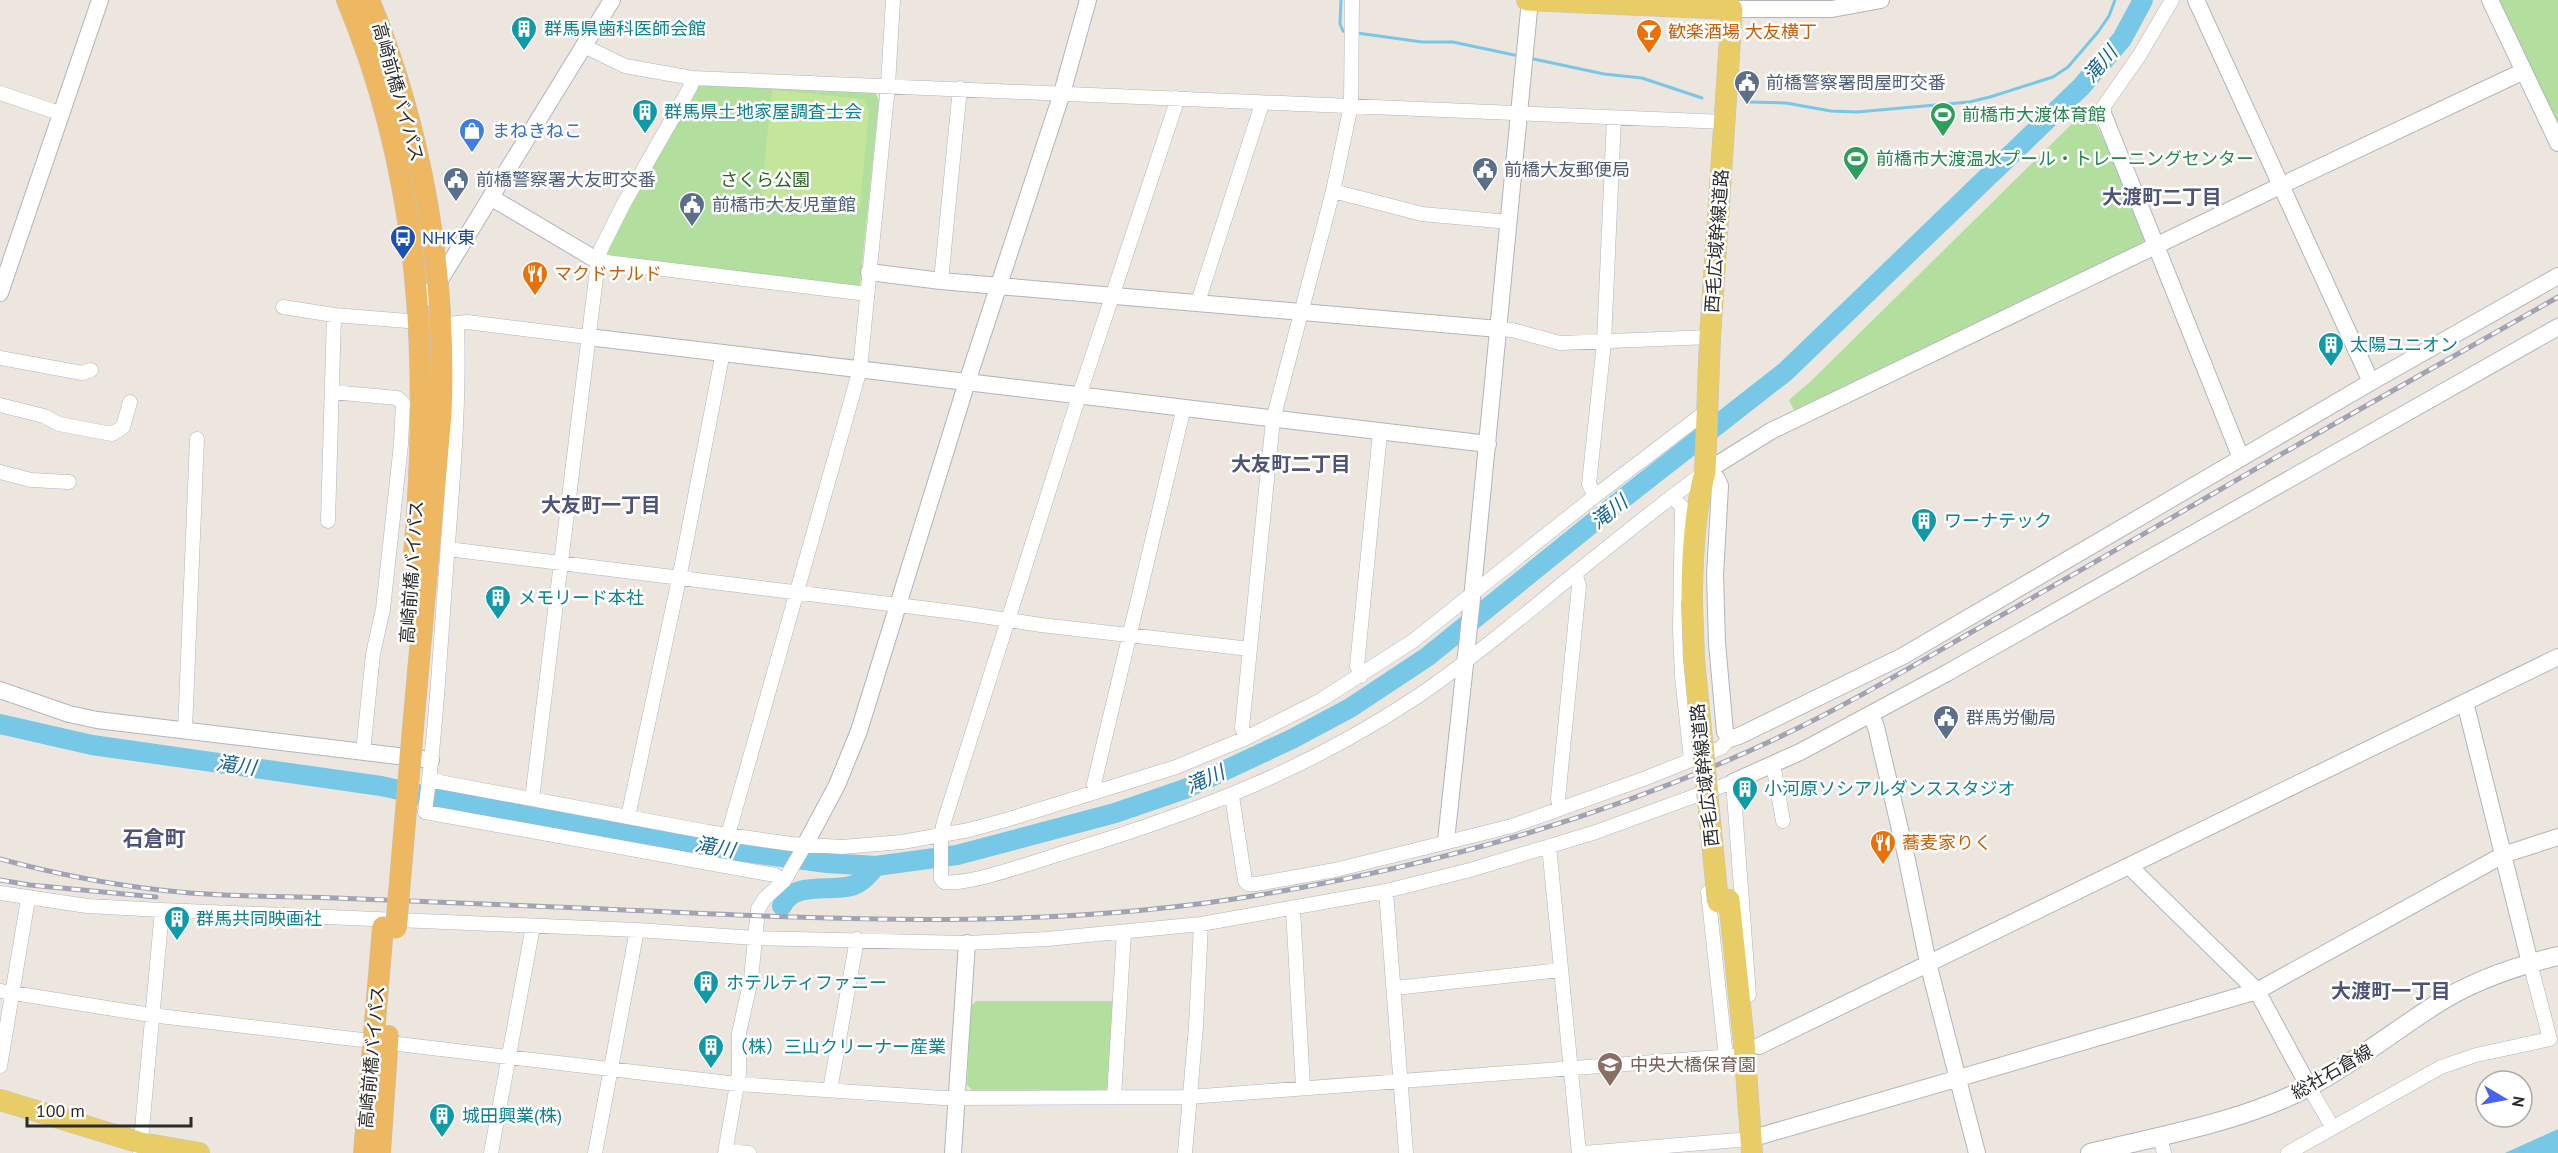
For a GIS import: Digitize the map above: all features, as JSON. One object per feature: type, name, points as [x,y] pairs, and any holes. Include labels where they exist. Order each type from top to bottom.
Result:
[{"type":"highway","name":"高崎前橋バイパス","points":[[347,0],[378,84],[393,139],[410,226],[419,313],[421,390],[407,728]]},
{"type":"highway","name":"高崎前橋バイパス","points":[[364,1153],[389,927],[449,324],[438,283],[418,160],[402,96],[369,0]]},
{"type":"highway","name":"高崎前橋バイパス","points":[[380,1153],[389,927]]},
{"type":"main road","points":[[1529,0],[1732,3]]},
{"type":"main road","name":"西毛広域幹線道路","points":[[1732,3],[1710,337],[1705,467],[1699,494],[1696,529],[1697,602],[1694,659],[1745,1049],[1751,1146]]},
{"type":"main road","name":"西毛広域幹線道路","points":[[1724,901],[1730,1057],[1745,1075]]},
{"type":"main road","name":"総社石倉線","points":[[2091,1153],[2162,1144],[2240,1116],[2309,1087],[2354,1061],[2453,994],[2530,963],[2558,956]]},
{"type":"main road","points":[[0,1100],[140,1148],[199,1153]]},
{"type":"street","points":[[2,283],[100,0]]},
{"type":"street","points":[[283,307],[334,315],[419,313],[612,0]]},
{"type":"street","points":[[728,835],[860,369],[888,85],[893,0]]},
{"type":"street","points":[[749,1153],[725,1152],[740,1065],[739,1033],[748,996],[757,916],[761,902],[788,876],[837,784],[859,730],[967,382],[1062,93],[1088,0]]},
{"type":"street","points":[[1246,738],[1242,728],[1273,420],[1333,191],[1351,105],[1352,0]]},
{"type":"street","points":[[1446,842],[1488,444],[1529,0]]},
{"type":"street","points":[[1732,3],[1832,9],[1881,0]]},
{"type":"street","points":[[2172,0],[2139,56],[2104,106],[2104,116],[2241,458]]},
{"type":"street","points":[[2196,0],[2371,382]]},
{"type":"street","points":[[2490,0],[2558,143]]},
{"type":"street","points":[[584,46],[625,66],[692,78],[1725,122]]},
{"type":"street","points":[[1176,98],[1175,107],[1007,620],[942,838],[941,878],[944,882],[951,883],[1005,870],[1168,820],[1232,796],[1296,767],[1367,729],[1575,573],[1705,467],[1771,431],[2524,71]]},
{"type":"street","points":[[531,799],[598,261],[623,205],[690,86],[692,78]]},
{"type":"street","points":[[941,281],[960,88]]},
{"type":"street","points":[[0,93],[62,114]]},
{"type":"street","points":[[1198,302],[1261,103]]},
{"type":"street","points":[[1595,496],[1590,484],[1604,342],[1614,118]]},
{"type":"street","points":[[1333,191],[1422,214],[1509,222]]},
{"type":"street","points":[[492,198],[598,261],[867,294]]},
{"type":"street","points":[[869,272],[941,281],[1512,330],[1554,342],[1710,337]]},
{"type":"street","points":[[1232,796],[1245,880],[1251,885],[1335,870],[1512,826],[1691,760],[1721,748],[1729,739],[1903,656],[2371,382],[2558,276]]},
{"type":"street","points":[[328,521],[334,315]]},
{"type":"street","points":[[788,876],[425,812],[448,549],[458,385],[449,324],[467,322],[1184,407],[1380,433],[1488,444]]},
{"type":"street","points":[[0,893],[87,906],[162,910],[637,930],[755,938],[967,943],[1202,924],[1386,891],[1609,828],[1733,782],[1773,764],[1870,715],[2558,327]]},
{"type":"street","points":[[628,817],[679,579],[723,352]]},
{"type":"street","points":[[0,358],[82,373],[91,370]]},
{"type":"street","points":[[332,392],[397,398],[403,403],[401,444],[383,609],[373,654],[363,752]]},
{"type":"street","points":[[0,405],[44,416],[59,424],[114,434],[123,427],[130,402]]},
{"type":"street","points":[[1095,792],[1094,784],[1184,407]]},
{"type":"street","points":[[429,782],[804,847],[853,846],[942,838],[1006,820],[1176,767],[1246,738],[1321,700],[1413,641],[1595,496],[1708,413]]},
{"type":"street","points":[[1361,676],[1357,666],[1380,433]]},
{"type":"street","points":[[185,730],[197,439]]},
{"type":"street","points":[[1705,467],[1717,479],[1720,486],[1715,575],[1725,732],[1729,739]]},
{"type":"street","points":[[0,472],[31,480],[69,482]]},
{"type":"street","points":[[1672,496],[1682,507],[1680,631],[1682,676],[1691,760]]},
{"type":"street","points":[[448,549],[1130,636],[1250,649]]},
{"type":"street","points":[[1560,808],[1558,799],[1579,585],[1575,573]]},
{"type":"street","points":[[1733,782],[1750,1007],[1753,1034],[1759,1046],[2558,657]]},
{"type":"street","points":[[0,690],[69,714],[97,720],[431,760]]},
{"type":"street","points":[[2288,1153],[2451,1062],[2550,1039],[2466,702]]},
{"type":"street","points":[[1870,715],[1876,727],[1928,963],[1977,1153]]},
{"type":"street","points":[[1773,764],[1783,821]]},
{"type":"street","points":[[398,1044],[737,1084],[943,1098],[1189,1097],[1730,1057],[1697,794]]},
{"type":"street","points":[[1584,1153],[1751,1146],[1958,1079],[2257,991],[2503,855],[2558,837]]},
{"type":"street","points":[[1549,846],[1579,1153]]},
{"type":"street","points":[[2129,866],[2257,991],[2332,1128]]},
{"type":"street","points":[[1386,891],[1406,1153]]},
{"type":"street","points":[[0,1066],[6,993],[28,899]]},
{"type":"street","points":[[1293,909],[1303,1087]]},
{"type":"street","points":[[140,1148],[162,910]]},
{"type":"street","points":[[1185,1153],[1202,924]]},
{"type":"street","points":[[491,1153],[533,926]]},
{"type":"street","points":[[595,1153],[637,930]]},
{"type":"street","points":[[1114,1097],[1124,932]]},
{"type":"street","points":[[830,1090],[857,939]]},
{"type":"street","points":[[953,1153],[967,943]]},
{"type":"street","points":[[1395,988],[1560,970]]},
{"type":"street","points":[[6,993],[151,1015],[362,1040]]},
{"type":"green space","points":[[2499,0],[2558,0],[2558,126]]},
{"type":"green space","name":"さくら公園","points":[[701,83],[873,89],[879,100],[860,285],[852,288],[609,257],[606,253],[695,87]]},
{"type":"green space","points":[[772,90],[863,99],[869,110],[860,207],[761,197]]},
{"type":"green space","points":[[2088,108],[2110,152],[2145,236],[2143,243],[1794,410],[1789,400]]},
{"type":"green space","points":[[976,1001],[1112,1001],[1116,1005],[1111,1085],[1106,1090],[972,1090],[967,1085],[971,1006]]},
{"type":"water","points":[[2558,1129],[2558,1153],[2505,1153]]},
{"type":"waterway","points":[[1341,0],[1340,24],[1343,31],[1347,32]]},
{"type":"waterway","points":[[1748,102],[1786,103],[1831,111],[1857,112],[1969,102],[1990,97],[2053,77],[2068,67],[2098,32],[2109,16],[2115,0]]},
{"type":"waterway","name":"滝川","points":[[0,724],[92,745],[381,786],[440,799],[730,850],[827,863],[876,866],[957,855],[1115,813],[1185,789],[1292,739],[1350,708],[1427,657],[1616,504],[1785,372],[2081,87],[2122,39],[2143,0]]},
{"type":"waterway","points":[[1357,33],[1422,42],[1453,42],[1519,56]]},
{"type":"waterway","points":[[1529,58],[1604,74],[1642,78],[1702,98]]},
{"type":"waterway","points":[[782,906],[787,898],[803,890],[855,885],[876,866]]},
{"type":"railway","points":[[0,859],[99,881],[204,894],[750,916],[920,920],[1090,914],[1175,907],[1259,895],[1398,867],[1468,850],[1605,808],[1737,756],[1802,726],[1886,682],[2558,297]]},
{"type":"railway","points":[[0,880],[156,897]]},
{"type":"place","name":"群馬県歯科医師会館","points":[[524,52]]},
{"type":"place","name":"歓楽酒場 大友横丁","points":[[1649,55]]},
{"type":"place","name":"前橋警察署問屋町交番","points":[[1747,106]]},
{"type":"place","name":"群馬県土地家屋調査士会","points":[[645,135]]},
{"type":"place","name":"前橋市大渡体育館","points":[[1943,138]]},
{"type":"place","name":"まねきねこ","points":[[472,154]]},
{"type":"place","name":"前橋市大渡温水プール・トレーニングセンター","points":[[1856,182]]},
{"type":"place","name":"前橋大友郵便局","points":[[1485,193]]},
{"type":"place","name":"前橋警察署大友町交番","points":[[456,203]]},
{"type":"place","name":"前橋市大友児童館","points":[[692,228]]},
{"type":"place","name":"NHK東","points":[[403,261]]},
{"type":"place","name":"マクドナルド","points":[[535,297]]},
{"type":"place","name":"太陽ユニオン","points":[[2331,368]]},
{"type":"place","name":"ワーナテック","points":[[1924,544]]},
{"type":"place","name":"メモリード本社","points":[[498,621]]},
{"type":"place","name":"群馬労働局","points":[[1946,741]]},
{"type":"place","name":"小河原ソシアルダンススタジオ","points":[[1745,812]]},
{"type":"place","name":"蕎麦家りく","points":[[1883,866]]},
{"type":"place","name":"群馬共同映画社","points":[[177,942]]},
{"type":"place","name":"ホテルティファニー","points":[[706,1006]]},
{"type":"place","name":"（株）三山クリーナー産業","points":[[711,1070]]},
{"type":"place","name":"中央大橋保育園","points":[[1610,1088]]},
{"type":"place","name":"城田興業(株)","points":[[442,1139]]},
{"type":"district","name":"大渡町二丁目","points":[[2162,197]]},
{"type":"district","name":"大友町二丁目","points":[[1291,464]]},
{"type":"district","name":"大友町一丁目","points":[[601,505]]},
{"type":"district","name":"石倉町","points":[[154,839]]},
{"type":"district","name":"大渡町一丁目","points":[[2391,991]]}]
